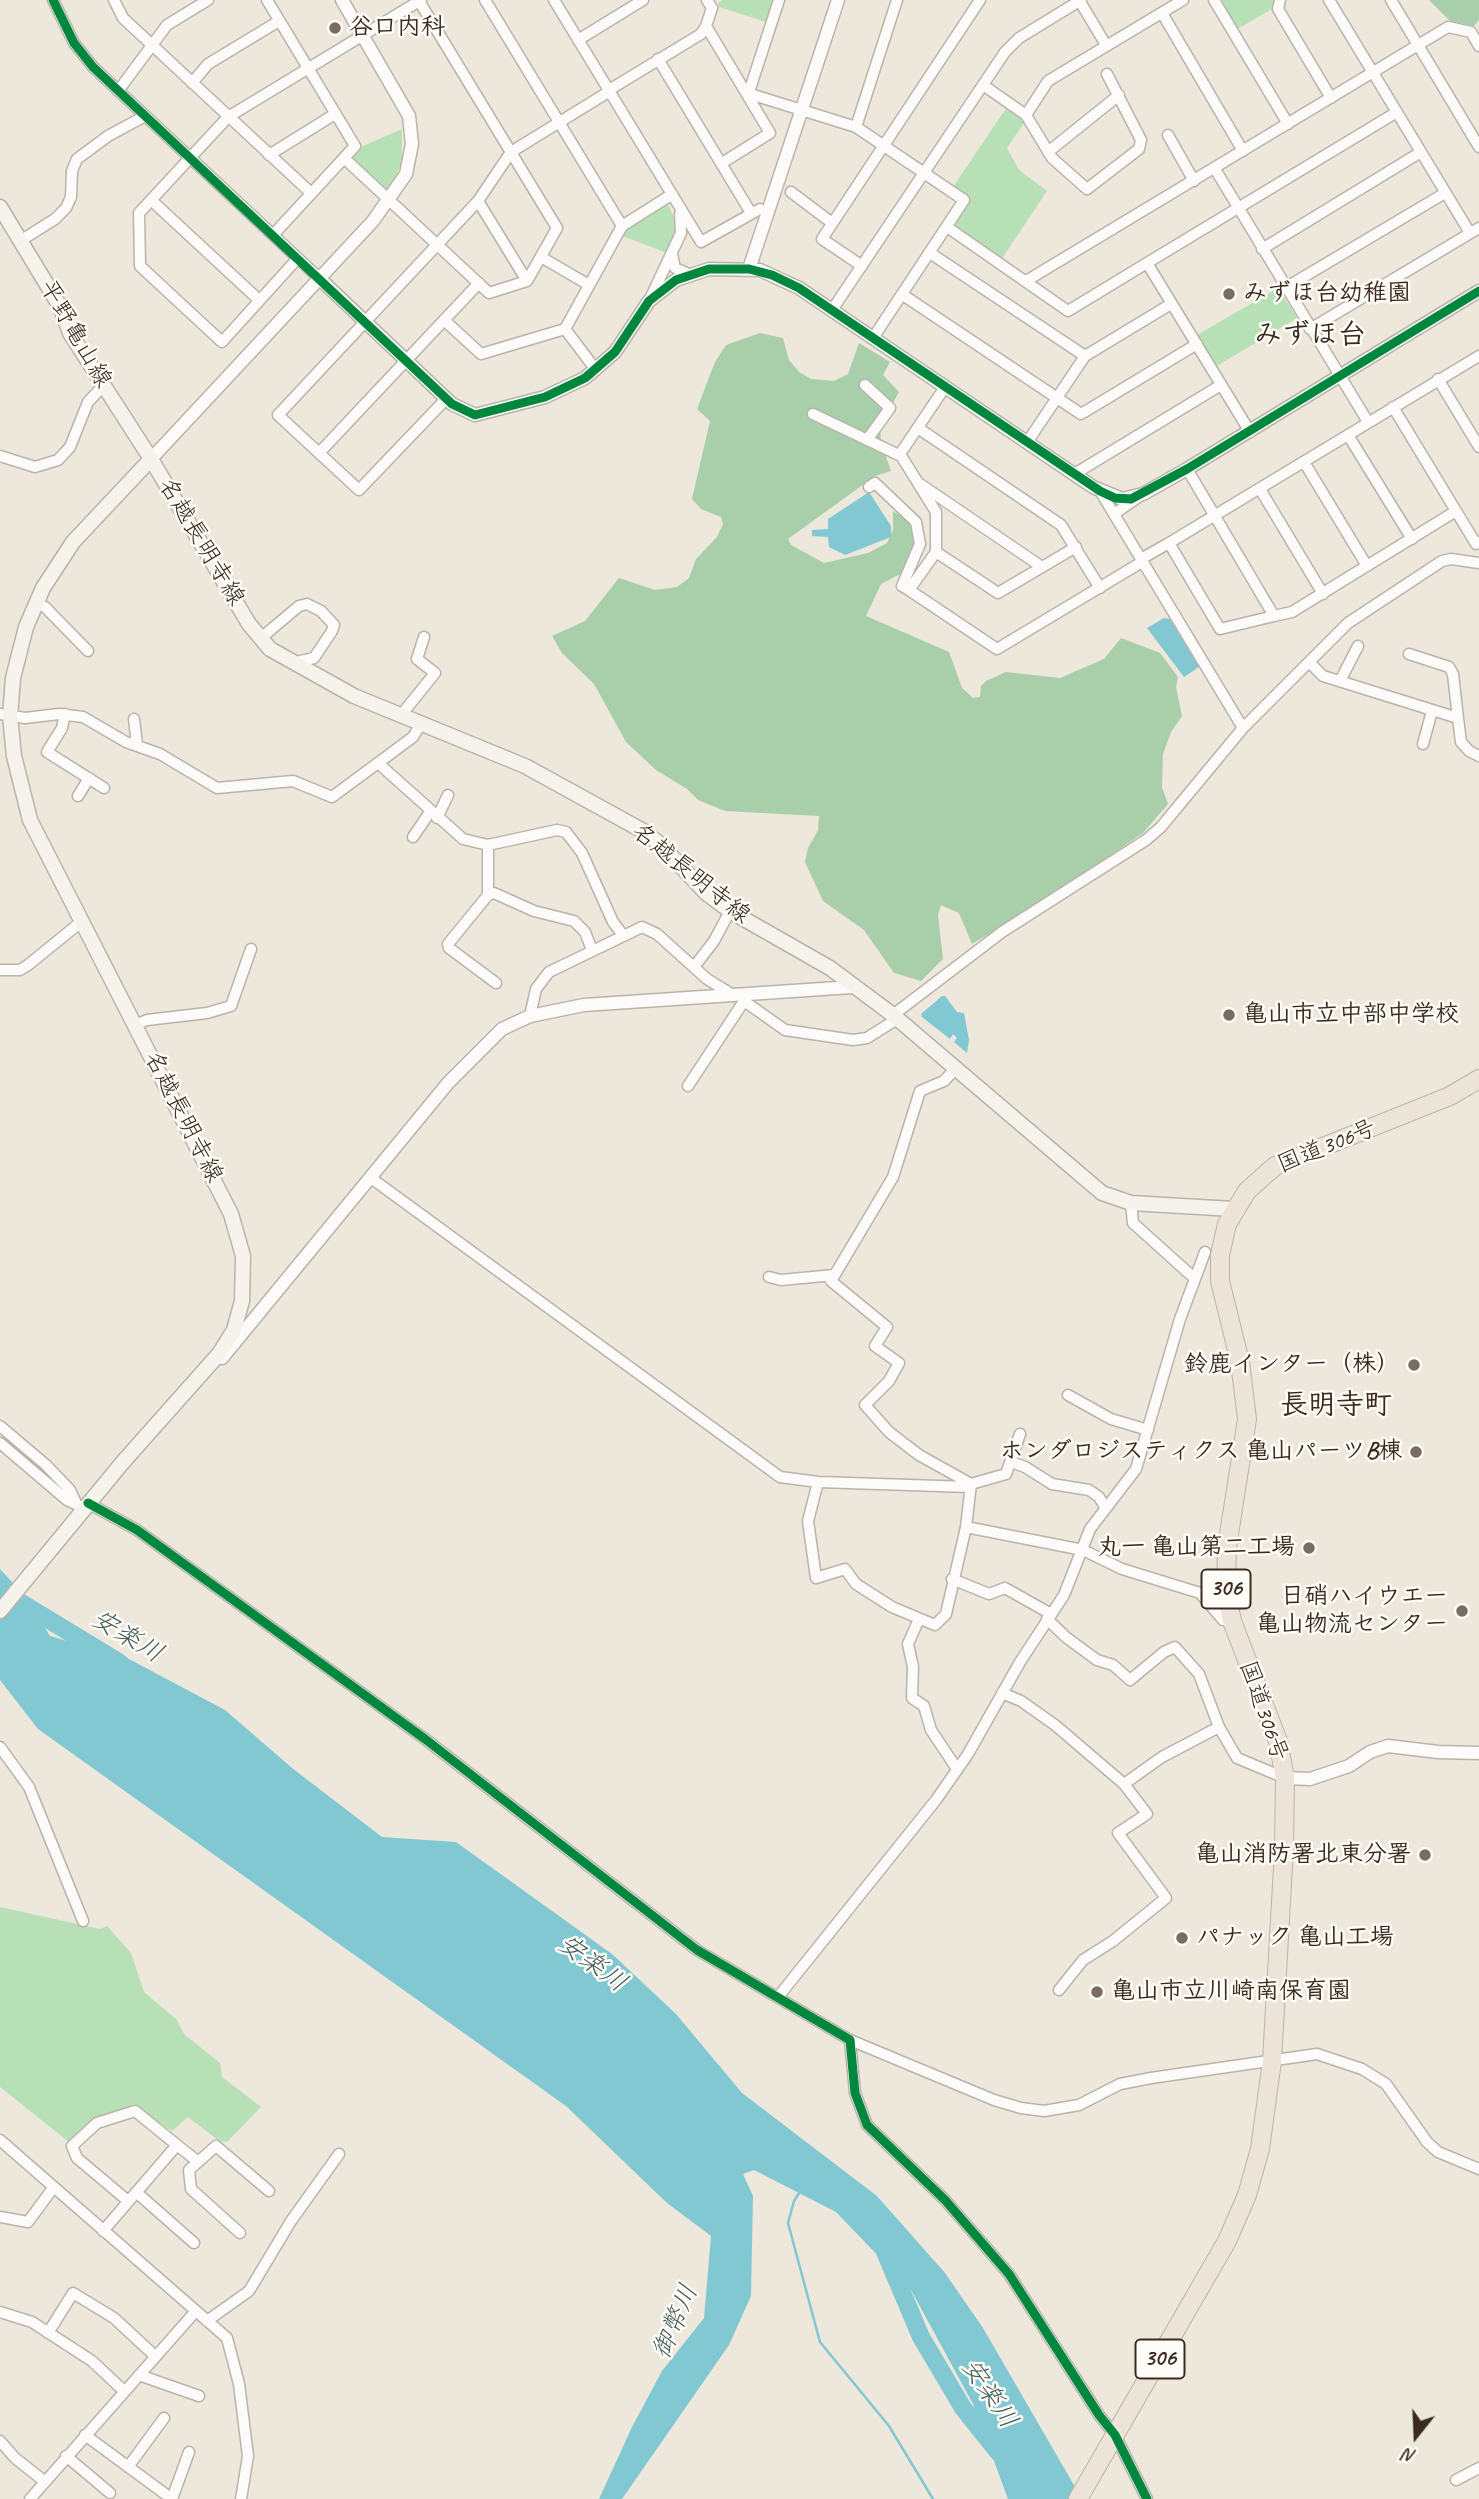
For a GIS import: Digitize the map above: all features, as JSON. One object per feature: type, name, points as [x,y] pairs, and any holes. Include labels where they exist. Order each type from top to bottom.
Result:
[{"type":"highway","name":"国道306号","points":[[1078,2499],[1227,2241],[1247,2195],[1260,2149],[1272,2062],[1284,1849],[1284,1778],[1278,1741],[1232,1621],[1225,1571],[1247,1419],[1240,1362],[1220,1281],[1220,1255],[1234,1209],[1256,1181],[1275,1166],[1450,1096],[1479,1079]]},
{"type":"main road","name":"平野亀山線","points":[[0,208],[61,308],[69,333],[151,459]]},
{"type":"main road","name":"名越長明寺線","points":[[0,1611],[82,1507],[225,1346],[242,1301],[243,1256],[236,1226],[23,803],[5,715],[16,663],[36,603],[73,542],[151,459],[261,638],[292,663],[354,696],[524,766],[645,832],[662,846],[706,893],[730,911],[830,968],[895,1017],[1090,1184],[1112,1197],[1131,1203],[1234,1209]]},
{"type":"street","points":[[52,0],[81,54],[118,91],[446,399],[467,412],[486,414],[567,388],[596,370],[615,352],[649,301],[672,254],[681,233],[679,208]]},
{"type":"street","points":[[114,0],[123,18],[311,193]]},
{"type":"street","points":[[118,91],[167,25],[208,0]]},
{"type":"street","points":[[267,0],[355,146],[273,235]]},
{"type":"street","points":[[151,459],[390,201],[409,167],[412,134],[404,105],[342,0]]},
{"type":"street","points":[[485,0],[622,226]]},
{"type":"street","points":[[554,0],[701,242],[755,211],[658,60]]},
{"type":"street","points":[[578,40],[626,5],[643,0]]},
{"type":"street","points":[[446,399],[359,490],[278,415],[478,201],[511,152],[701,34],[712,8],[707,0]]},
{"type":"street","points":[[748,93],[779,0]]},
{"type":"street","points":[[749,269],[838,0]]},
{"type":"street","points":[[856,127],[897,0]]},
{"type":"street","points":[[862,266],[822,239],[980,0]]},
{"type":"street","points":[[832,310],[983,85],[1019,38],[1080,0],[1106,46]]},
{"type":"street","points":[[1026,115],[1048,81],[1183,0]]},
{"type":"street","points":[[1213,0],[1288,124]]},
{"type":"street","points":[[1280,0],[1278,9],[1331,98]]},
{"type":"street","points":[[1310,329],[1474,230],[1446,193],[1329,0]]},
{"type":"street","points":[[1391,0],[1479,147]]},
{"type":"street","points":[[298,258],[222,342],[140,266],[139,213],[228,117],[420,1],[557,228],[527,281],[489,293],[344,158]]},
{"type":"street","points":[[1162,13],[1243,151]]},
{"type":"street","points":[[192,83],[208,64],[279,21]]},
{"type":"street","points":[[706,26],[770,133],[722,163]]},
{"type":"street","points":[[1026,281],[1448,27],[1471,33],[1479,46]]},
{"type":"street","points":[[983,85],[1026,115],[1048,152],[1087,189],[1139,149],[1141,140],[1107,74]]},
{"type":"street","points":[[748,93],[856,127],[964,200],[873,338]]},
{"type":"street","points":[[1048,152],[1119,95]]},
{"type":"street","points":[[947,227],[1069,311],[1397,112]]},
{"type":"street","points":[[269,155],[335,114]]},
{"type":"street","points":[[20,241],[55,219],[66,208],[71,197],[72,170],[77,159],[108,136],[145,116]]},
{"type":"street","points":[[1168,135],[1194,181]]},
{"type":"street","points":[[1262,249],[1421,152]]},
{"type":"street","points":[[1214,169],[1368,422]]},
{"type":"street","points":[[791,192],[832,223]]},
{"type":"street","points":[[1285,288],[1446,193]]},
{"type":"street","points":[[444,320],[481,354],[565,329],[622,226],[671,195]]},
{"type":"street","points":[[151,200],[259,300]]},
{"type":"street","points":[[478,201],[527,281]]},
{"type":"street","points":[[930,253],[1085,356]]},
{"type":"street","points":[[672,254],[675,268],[688,275]]},
{"type":"street","points":[[541,257],[589,285]]},
{"type":"street","points":[[1147,264],[1250,432]]},
{"type":"street","points":[[649,301],[667,285],[688,275],[719,268],[749,269],[786,281],[1100,491],[1122,499],[1143,494]]},
{"type":"street","points":[[319,453],[479,283]]},
{"type":"street","points":[[1114,514],[1478,292]]},
{"type":"street","points":[[903,295],[1081,414],[1197,344]]},
{"type":"street","points":[[1028,441],[1085,356],[1171,304]]},
{"type":"street","points":[[565,329],[596,370]]},
{"type":"street","points":[[869,487],[875,483],[916,522],[920,544],[902,586],[997,649],[1479,356]]},
{"type":"street","points":[[1438,379],[1479,447]]},
{"type":"street","points":[[0,456],[35,467],[43,467],[58,460],[70,447],[88,402],[104,385]]},
{"type":"street","points":[[1076,473],[1221,385]]},
{"type":"street","points":[[865,386],[890,408],[867,440]]},
{"type":"street","points":[[901,456],[945,387]]},
{"type":"street","points":[[1392,407],[1476,544],[1479,542]]},
{"type":"street","points":[[813,414],[901,456],[936,512],[936,552],[909,590]]},
{"type":"street","points":[[918,428],[1061,525],[1100,587]]},
{"type":"street","points":[[1348,435],[1412,540]]},
{"type":"street","points":[[1304,462],[1367,566]]},
{"type":"street","points":[[1187,469],[1274,616]]},
{"type":"street","points":[[916,481],[1042,567]]},
{"type":"street","points":[[1260,489],[1323,594]]},
{"type":"street","points":[[1100,491],[1243,728]]},
{"type":"street","points":[[1169,543],[1220,629],[1292,612],[1456,511]]},
{"type":"street","points":[[936,552],[999,593],[1076,547]]},
{"type":"street","points":[[530,1016],[536,989],[545,975],[623,935],[646,928],[694,967],[785,1030],[853,1040],[867,1038],[1002,932],[1146,840],[1161,827],[1243,728],[1349,623],[1442,562],[1451,559],[1479,563]]},
{"type":"street","points":[[36,603],[45,607],[88,651]]},
{"type":"street","points":[[261,638],[299,606],[307,604],[321,611],[334,625],[332,631],[314,658],[292,663]]},
{"type":"street","points":[[402,714],[438,668],[416,659],[424,636]]},
{"type":"street","points":[[1340,681],[1359,646]]},
{"type":"street","points":[[1409,654],[1449,667],[1453,674],[1461,742],[1469,751],[1479,756]]},
{"type":"street","points":[[1308,662],[1318,673],[1458,718]]},
{"type":"street","points":[[1423,744],[1433,710]]},
{"type":"street","points":[[65,714],[62,728],[47,752],[104,788]]},
{"type":"street","points":[[5,715],[65,714],[83,717],[136,746],[159,754],[206,784],[222,789],[293,781],[332,797],[413,737],[421,724]]},
{"type":"street","points":[[134,719],[136,746]]},
{"type":"street","points":[[378,763],[463,839],[488,845],[548,832],[566,831],[582,853],[613,922],[623,935]]},
{"type":"street","points":[[78,796],[89,778]]},
{"type":"street","points":[[413,837],[448,795]]},
{"type":"street","points":[[488,845],[488,895]]},
{"type":"street","points":[[496,983],[449,948],[448,944],[488,895],[494,893],[534,911],[574,921],[585,932],[592,950]]},
{"type":"street","points":[[694,967],[714,941],[730,911]]},
{"type":"street","points":[[0,970],[20,970],[81,922]]},
{"type":"street","points":[[135,1025],[147,1020],[207,1013],[231,1006],[251,949]]},
{"type":"street","points":[[189,1389],[212,1370],[483,1044],[502,1029],[530,1016],[584,1005],[740,997],[852,987]]},
{"type":"street","points":[[688,1086],[713,1052],[740,997]]},
{"type":"street","points":[[956,1068],[944,1081],[920,1091],[893,1177],[831,1281],[887,1327],[875,1346],[899,1363],[889,1381],[865,1405],[889,1432],[919,1455],[970,1485]]},
{"type":"street","points":[[371,1178],[765,1469],[780,1477],[818,1482],[970,1485],[1006,1474],[1020,1434]]},
{"type":"street","points":[[1131,1203],[1133,1223],[1193,1277]]},
{"type":"street","points":[[778,1997],[857,1901],[957,1769],[1064,1595],[1090,1529],[1136,1469],[1193,1277],[1205,1252]]},
{"type":"street","points":[[769,1277],[781,1280],[834,1275]]},
{"type":"street","points":[[242,1301],[264,1310]]},
{"type":"street","points":[[1068,1395],[1111,1419],[1148,1430]]},
{"type":"street","points":[[0,1426],[29,1448],[70,1490],[82,1507]]},
{"type":"street","points":[[0,1443],[67,1500],[137,1530],[425,1739],[697,1950],[778,1997],[849,2045],[994,2100],[1044,2111],[1079,2105],[1120,2084],[1138,2080],[1317,2054],[1362,2070],[1387,2084],[1427,2141],[1438,2152],[1479,2169]]},
{"type":"street","points":[[1011,1462],[1025,1467],[1052,1484],[1089,1490],[1105,1507]]},
{"type":"street","points":[[818,1482],[808,1521],[816,1578],[845,1569],[856,1584],[892,1607],[935,1625],[946,1614],[966,1527],[970,1485]]},
{"type":"street","points":[[966,1527],[1083,1550],[1122,1570],[1199,1593],[1223,1620],[1232,1621]]},
{"type":"street","points":[[952,1579],[989,1594],[1005,1588],[1049,1616],[1067,1638],[1097,1660],[1114,1665],[1130,1680],[1164,1652],[1175,1647],[1199,1674],[1219,1727],[1237,1758],[1284,1778],[1310,1779],[1349,1766],[1370,1752],[1388,1746],[1479,1753]]},
{"type":"street","points":[[919,1619],[908,1644],[913,1667],[912,1698],[924,1706],[931,1730],[957,1769]]},
{"type":"street","points":[[1002,1693],[1055,1725],[1124,1784],[1147,1814],[1118,1833],[1166,1898],[1083,1961],[1059,1990]]},
{"type":"street","points":[[1124,1784],[1162,1757],[1219,1727]]},
{"type":"street","points":[[0,1747],[29,1787],[83,1921]]},
{"type":"street","points":[[849,2045],[854,2087],[867,2125],[944,2200],[1009,2274],[1099,2415],[1147,2499]]},
{"type":"street","points":[[194,2243],[77,2158],[72,2146],[97,2123],[135,2111],[198,2161]]},
{"type":"street","points":[[0,2140],[227,2338],[239,2384],[248,2456],[241,2499]]},
{"type":"street","points":[[103,2231],[177,2145]]},
{"type":"street","points":[[240,2233],[191,2189],[189,2170],[216,2146],[269,2191]]},
{"type":"street","points":[[207,2321],[248,2291],[291,2221],[339,2154]]},
{"type":"street","points":[[0,2217],[27,2222],[53,2188]]},
{"type":"street","points":[[48,2333],[73,2292],[114,2318],[155,2356]]},
{"type":"street","points":[[0,2312],[32,2322],[92,2361],[124,2391]]},
{"type":"street","points":[[30,2499],[195,2312]]},
{"type":"street","points":[[139,2375],[199,2396]]},
{"type":"street","points":[[128,2467],[164,2418]]},
{"type":"street","points":[[85,2435],[172,2499],[189,2452]]},
{"type":"street","points":[[0,2441],[15,2458],[44,2481]]},
{"type":"street","points":[[66,2456],[110,2493]]},
{"type":"street","points":[[1456,2480],[1479,2469]]},
{"type":"green space","points":[[722,0],[773,0],[766,22],[719,7],[718,3]]},
{"type":"green space","points":[[1219,0],[1277,0],[1275,7],[1236,30]]},
{"type":"green space","points":[[1429,0],[1479,0],[1479,20],[1474,26],[1450,21]]},
{"type":"green space","points":[[1007,107],[1026,120],[1007,148],[1019,170],[1047,191],[1001,260],[957,229],[955,222],[969,199],[953,187]]},
{"type":"green space","points":[[402,129],[402,161],[388,194],[350,157],[361,147]]},
{"type":"green space","points":[[667,202],[677,225],[677,233],[667,253],[620,235],[624,228]]},
{"type":"green space","points":[[1278,288],[1297,318],[1215,367],[1197,335]]},
{"type":"green space","points":[[760,333],[783,338],[789,360],[799,372],[811,379],[834,381],[848,374],[859,343],[890,362],[883,375],[899,392],[880,426],[881,442],[891,471],[875,476],[788,539],[791,545],[824,563],[868,553],[887,543],[893,530],[893,511],[913,525],[915,542],[902,573],[881,584],[866,616],[949,652],[962,688],[973,698],[980,697],[981,686],[986,681],[1006,672],[1060,678],[1104,659],[1121,638],[1160,653],[1178,677],[1176,687],[1182,716],[1171,732],[1163,754],[1162,787],[1168,804],[1143,833],[1037,905],[972,944],[959,913],[941,905],[938,915],[943,959],[921,981],[894,973],[864,930],[823,901],[805,862],[808,848],[818,830],[819,816],[725,811],[698,800],[687,789],[656,770],[626,742],[594,684],[562,653],[552,636],[585,621],[619,578],[655,590],[677,587],[689,578],[696,559],[717,537],[723,524],[721,517],[701,509],[692,499],[710,421],[697,409],[715,362],[726,345]]},
{"type":"green space","points":[[0,1907],[100,1929],[107,1926],[131,1953],[144,1992],[177,2020],[184,2034],[220,2063],[222,2077],[261,2107],[227,2142],[218,2140],[188,2117],[172,2131],[133,2104],[69,2142],[0,2087]]},
{"type":"water","points":[[869,492],[891,526],[891,537],[845,555],[829,547],[828,537],[812,536],[812,530],[828,529],[828,519]]},
{"type":"water","points":[[1164,618],[1170,619],[1199,667],[1184,677],[1147,628]]},
{"type":"water","points":[[945,996],[957,1012],[964,1013],[969,1040],[967,1053],[954,1042],[957,1038],[953,1034],[950,1039],[922,1017],[921,1014]]},
{"type":"water","points":[[0,1569],[26,1597],[50,1636],[129,1659],[225,1710],[292,1768],[382,1837],[456,1842],[612,1954],[676,2014],[742,2093],[877,2196],[945,2273],[983,2328],[1082,2499],[1008,2499],[973,2404],[911,2290],[836,2212],[754,2170],[743,2174],[753,2196],[751,2296],[729,2345],[622,2499],[599,2499],[632,2427],[662,2371],[704,2318],[711,2236],[667,2203],[566,2106],[38,1729],[0,1680]]},
{"type":"waterway","name":"安楽川","points":[[0,1590],[120,1663]]},
{"type":"waterway","points":[[801,2190],[794,2201],[788,2223],[820,2342],[889,2426],[933,2499]]},
{"type":"waterway","name":"安楽川","points":[[885,2252],[921,2337],[963,2408],[998,2452]]},
{"type":"cycle path","points":[[53,0],[74,43],[93,67],[452,404],[475,415],[545,397],[585,378],[615,352],[649,301],[676,280],[709,269],[749,269],[772,275],[799,288],[1100,491],[1115,498],[1131,499],[1187,469],[1479,291]]},
{"type":"cycle path","points":[[88,1503],[137,1530],[425,1739],[697,1950],[850,2040],[855,2093],[867,2125],[945,2200],[1009,2274],[1099,2415],[1115,2435],[1147,2499]]},
{"type":"place","name":"谷口内科","points":[[335,28]]},
{"type":"place","name":"みずほ台幼稚園","points":[[1229,294]]},
{"type":"place","name":"亀山市立中部中学校","points":[[1229,1015]]},
{"type":"place","name":"鈴鹿インター（株）","points":[[1414,1365]]},
{"type":"place","name":"ホンダロジスティクス 亀山パーツB棟","points":[[1416,1452]]},
{"type":"place","name":"丸一 亀山第二工場","points":[[1309,1548]]},
{"type":"place","name":"日硝ハイウエー 亀山物流センター","points":[[1462,1611]]},
{"type":"place","name":"亀山消防署北東分署","points":[[1425,1855]]},
{"type":"place","name":"パナック 亀山工場","points":[[1182,1938]]},
{"type":"place","name":"亀山市立川崎南保育園","points":[[1097,1992]]},
{"type":"district","name":"みずほ台","points":[[1310,336]]},
{"type":"district","name":"長明寺町","points":[[1336,1406]]},
{"type":"water label","name":"御幣川","points":[[676,2322]]}]
